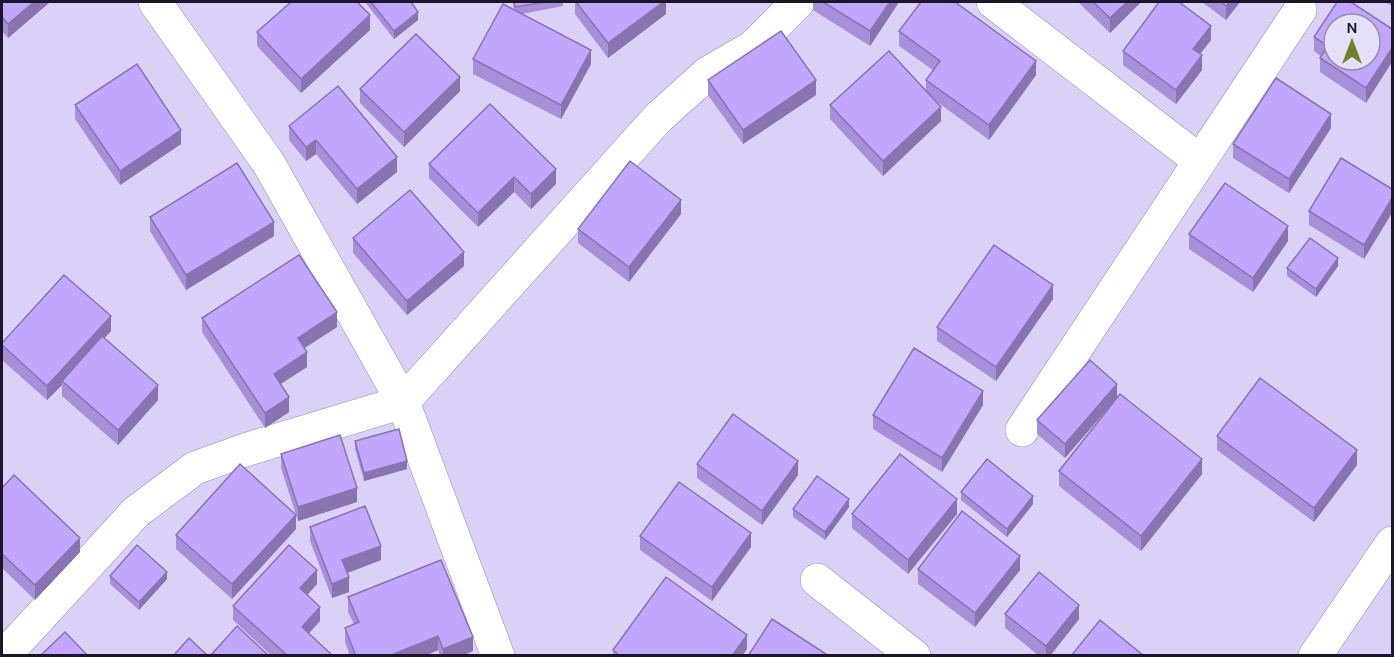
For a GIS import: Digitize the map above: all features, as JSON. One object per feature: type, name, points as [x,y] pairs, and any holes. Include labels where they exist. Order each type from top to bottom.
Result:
[{"type":"street","points":[[155,2],[269,164],[403,402],[498,656]]},
{"type":"street","points":[[4,656],[136,512],[195,468],[248,449],[403,402],[658,118],[708,73],[753,47],[798,2]]},
{"type":"street","points":[[993,2],[1200,161]]},
{"type":"street","points":[[1022,430],[1300,9]]},
{"type":"street","points":[[1315,656],[1392,543]]},
{"type":"street","points":[[817,579],[914,656]]},
{"type":"building","points":[[2,2],[34,2],[8,24],[2,17]]},
{"type":"building","points":[[291,2],[357,2],[370,15],[301,79],[257,32]]},
{"type":"building","points":[[371,2],[411,2],[418,12],[394,31]]},
{"type":"building","points":[[514,2],[546,2],[515,7]]},
{"type":"building","points":[[576,2],[663,2],[608,43]]},
{"type":"building","points":[[823,2],[890,2],[870,31]]},
{"type":"building","points":[[921,2],[955,2],[1036,61],[989,125],[926,80],[940,61],[899,31]]},
{"type":"building","points":[[1093,2],[1127,2],[1110,18]]},
{"type":"building","points":[[1159,2],[1179,2],[1211,26],[1193,49],[1202,55],[1176,90],[1123,51]]},
{"type":"building","points":[[1337,2],[1351,2],[1366,12],[1330,12]]},
{"type":"building","points":[[503,4],[591,50],[561,105],[473,59]]},
{"type":"building","points":[[1382,22],[1392,29],[1392,48],[1382,63]]},
{"type":"building","points":[[1322,25],[1322,42],[1314,37]]},
{"type":"building","points":[[781,31],[816,80],[743,130],[708,80]]},
{"type":"building","points":[[416,34],[460,77],[404,132],[360,89]]},
{"type":"building","points":[[889,51],[941,107],[883,161],[830,105]]},
{"type":"building","points":[[137,64],[181,130],[120,171],[75,105]]},
{"type":"building","points":[[1341,72],[1376,72],[1366,88]]},
{"type":"building","points":[[1276,78],[1331,114],[1289,179],[1233,144]]},
{"type":"building","points":[[338,86],[397,157],[357,189],[316,140],[306,147],[289,126]]},
{"type":"building","points":[[490,104],[556,169],[531,194],[514,177],[478,213],[429,164]]},
{"type":"building","points":[[1341,158],[1392,189],[1392,198],[1364,245],[1309,211]]},
{"type":"building","points":[[630,161],[681,200],[629,267],[578,229]]},
{"type":"building","points":[[237,163],[274,222],[186,275],[150,217]]},
{"type":"building","points":[[1225,183],[1288,226],[1253,278],[1189,234]]},
{"type":"building","points":[[410,190],[464,252],[407,301],[353,238]]},
{"type":"building","points":[[1310,238],[1338,258],[1316,289],[1287,268]]},
{"type":"building","points":[[994,245],[1053,285],[996,367],[937,327]]},
{"type":"building","points":[[299,255],[337,312],[298,338],[307,352],[274,374],[289,397],[265,413],[202,318]]},
{"type":"building","points":[[64,275],[111,316],[47,386],[2,343]]},
{"type":"building","points":[[102,336],[158,385],[118,430],[62,381]]},
{"type":"building","points":[[914,348],[983,391],[942,458],[873,415]]},
{"type":"building","points":[[1090,360],[1117,384],[1065,444],[1037,420]]},
{"type":"building","points":[[1260,378],[1357,450],[1314,508],[1217,436]]},
{"type":"building","points":[[1120,394],[1202,459],[1141,536],[1059,471]]},
{"type":"building","points":[[733,414],[798,461],[762,511],[697,464]]},
{"type":"building","points":[[399,429],[407,461],[364,473],[355,441]]},
{"type":"building","points":[[340,435],[357,488],[298,507],[281,454]]},
{"type":"building","points":[[900,454],[957,499],[908,560],[852,514]]},
{"type":"building","points":[[987,459],[1033,496],[1007,529],[961,492]]},
{"type":"building","points":[[240,464],[296,515],[232,584],[176,535]]},
{"type":"building","points":[[14,475],[80,538],[35,585],[2,554],[2,488]]},
{"type":"building","points":[[817,476],[849,499],[825,532],[793,509]]},
{"type":"building","points":[[679,482],[751,533],[712,587],[640,536]]},
{"type":"building","points":[[365,506],[381,546],[342,560],[349,577],[332,584],[310,527]]},
{"type":"building","points":[[962,511],[1020,556],[975,613],[918,569]]},
{"type":"building","points":[[137,545],[167,572],[139,602],[110,576]]},
{"type":"building","points":[[289,545],[317,570],[300,588],[320,607],[302,627],[333,656],[288,656],[233,606]]},
{"type":"building","points":[[441,560],[473,637],[443,649],[438,636],[389,656],[356,656],[345,628],[359,622],[348,597]]},
{"type":"building","points":[[1039,572],[1079,605],[1046,646],[1005,614]]},
{"type":"building","points":[[666,577],[747,635],[732,656],[620,656],[613,650]]},
{"type":"building","points":[[772,619],[829,656],[748,656]]},
{"type":"building","points":[[1100,620],[1144,656],[1071,656]]},
{"type":"building","points":[[237,626],[269,656],[210,656]]},
{"type":"building","points":[[65,632],[88,656],[40,656]]},
{"type":"building","points":[[189,638],[208,656],[173,656]]}]
